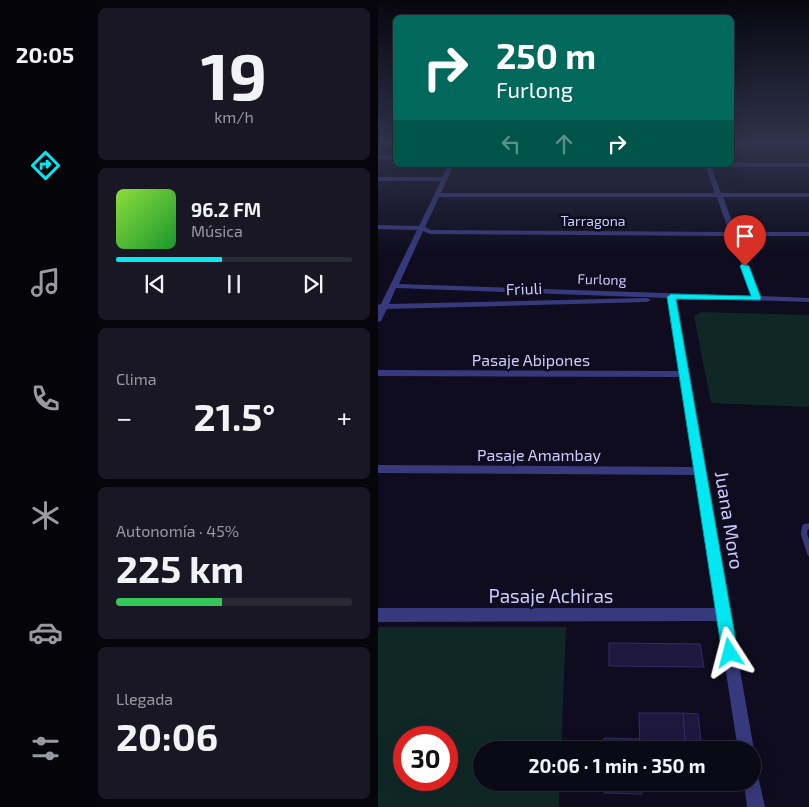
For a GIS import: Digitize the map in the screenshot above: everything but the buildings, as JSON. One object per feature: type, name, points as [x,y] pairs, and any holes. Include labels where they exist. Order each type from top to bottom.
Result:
[{"type":"street","points":[[378,319],[381,307],[443,181]]},
{"type":"street","points":[[714,181],[756,298]]},
{"type":"street","points":[[436,195],[810,195]]},
{"type":"street","name":"Tarragona","points":[[378,227],[421,228],[430,232],[810,234]]},
{"type":"street","name":"Furlong","points":[[393,286],[653,294],[671,297],[810,300]]},
{"type":"street","name":"Friuli","points":[[381,307],[653,300],[671,297]]},
{"type":"street","name":"Juana Moro","points":[[671,297],[745,741]]},
{"type":"street","name":"Pasaje Abipones","points":[[378,373],[684,374]]},
{"type":"street","name":"Pasaje Amambay","points":[[378,469],[700,471]]},
{"type":"street","name":"Pasaje Achiras","points":[[378,615],[724,614]]},
{"type":"street","points":[[753,791],[756,807]]},
{"type":"lane","points":[[810,526],[805,528],[804,534],[810,553]]},
{"type":"green space","points":[[701,312],[809,315],[809,407],[711,403],[694,316]]},
{"type":"green space","points":[[378,627],[566,627],[561,741],[473,741],[473,791],[560,791],[559,807],[378,807]]},
{"type":"route","points":[[730,653],[671,297],[756,298],[745,266]]}]
